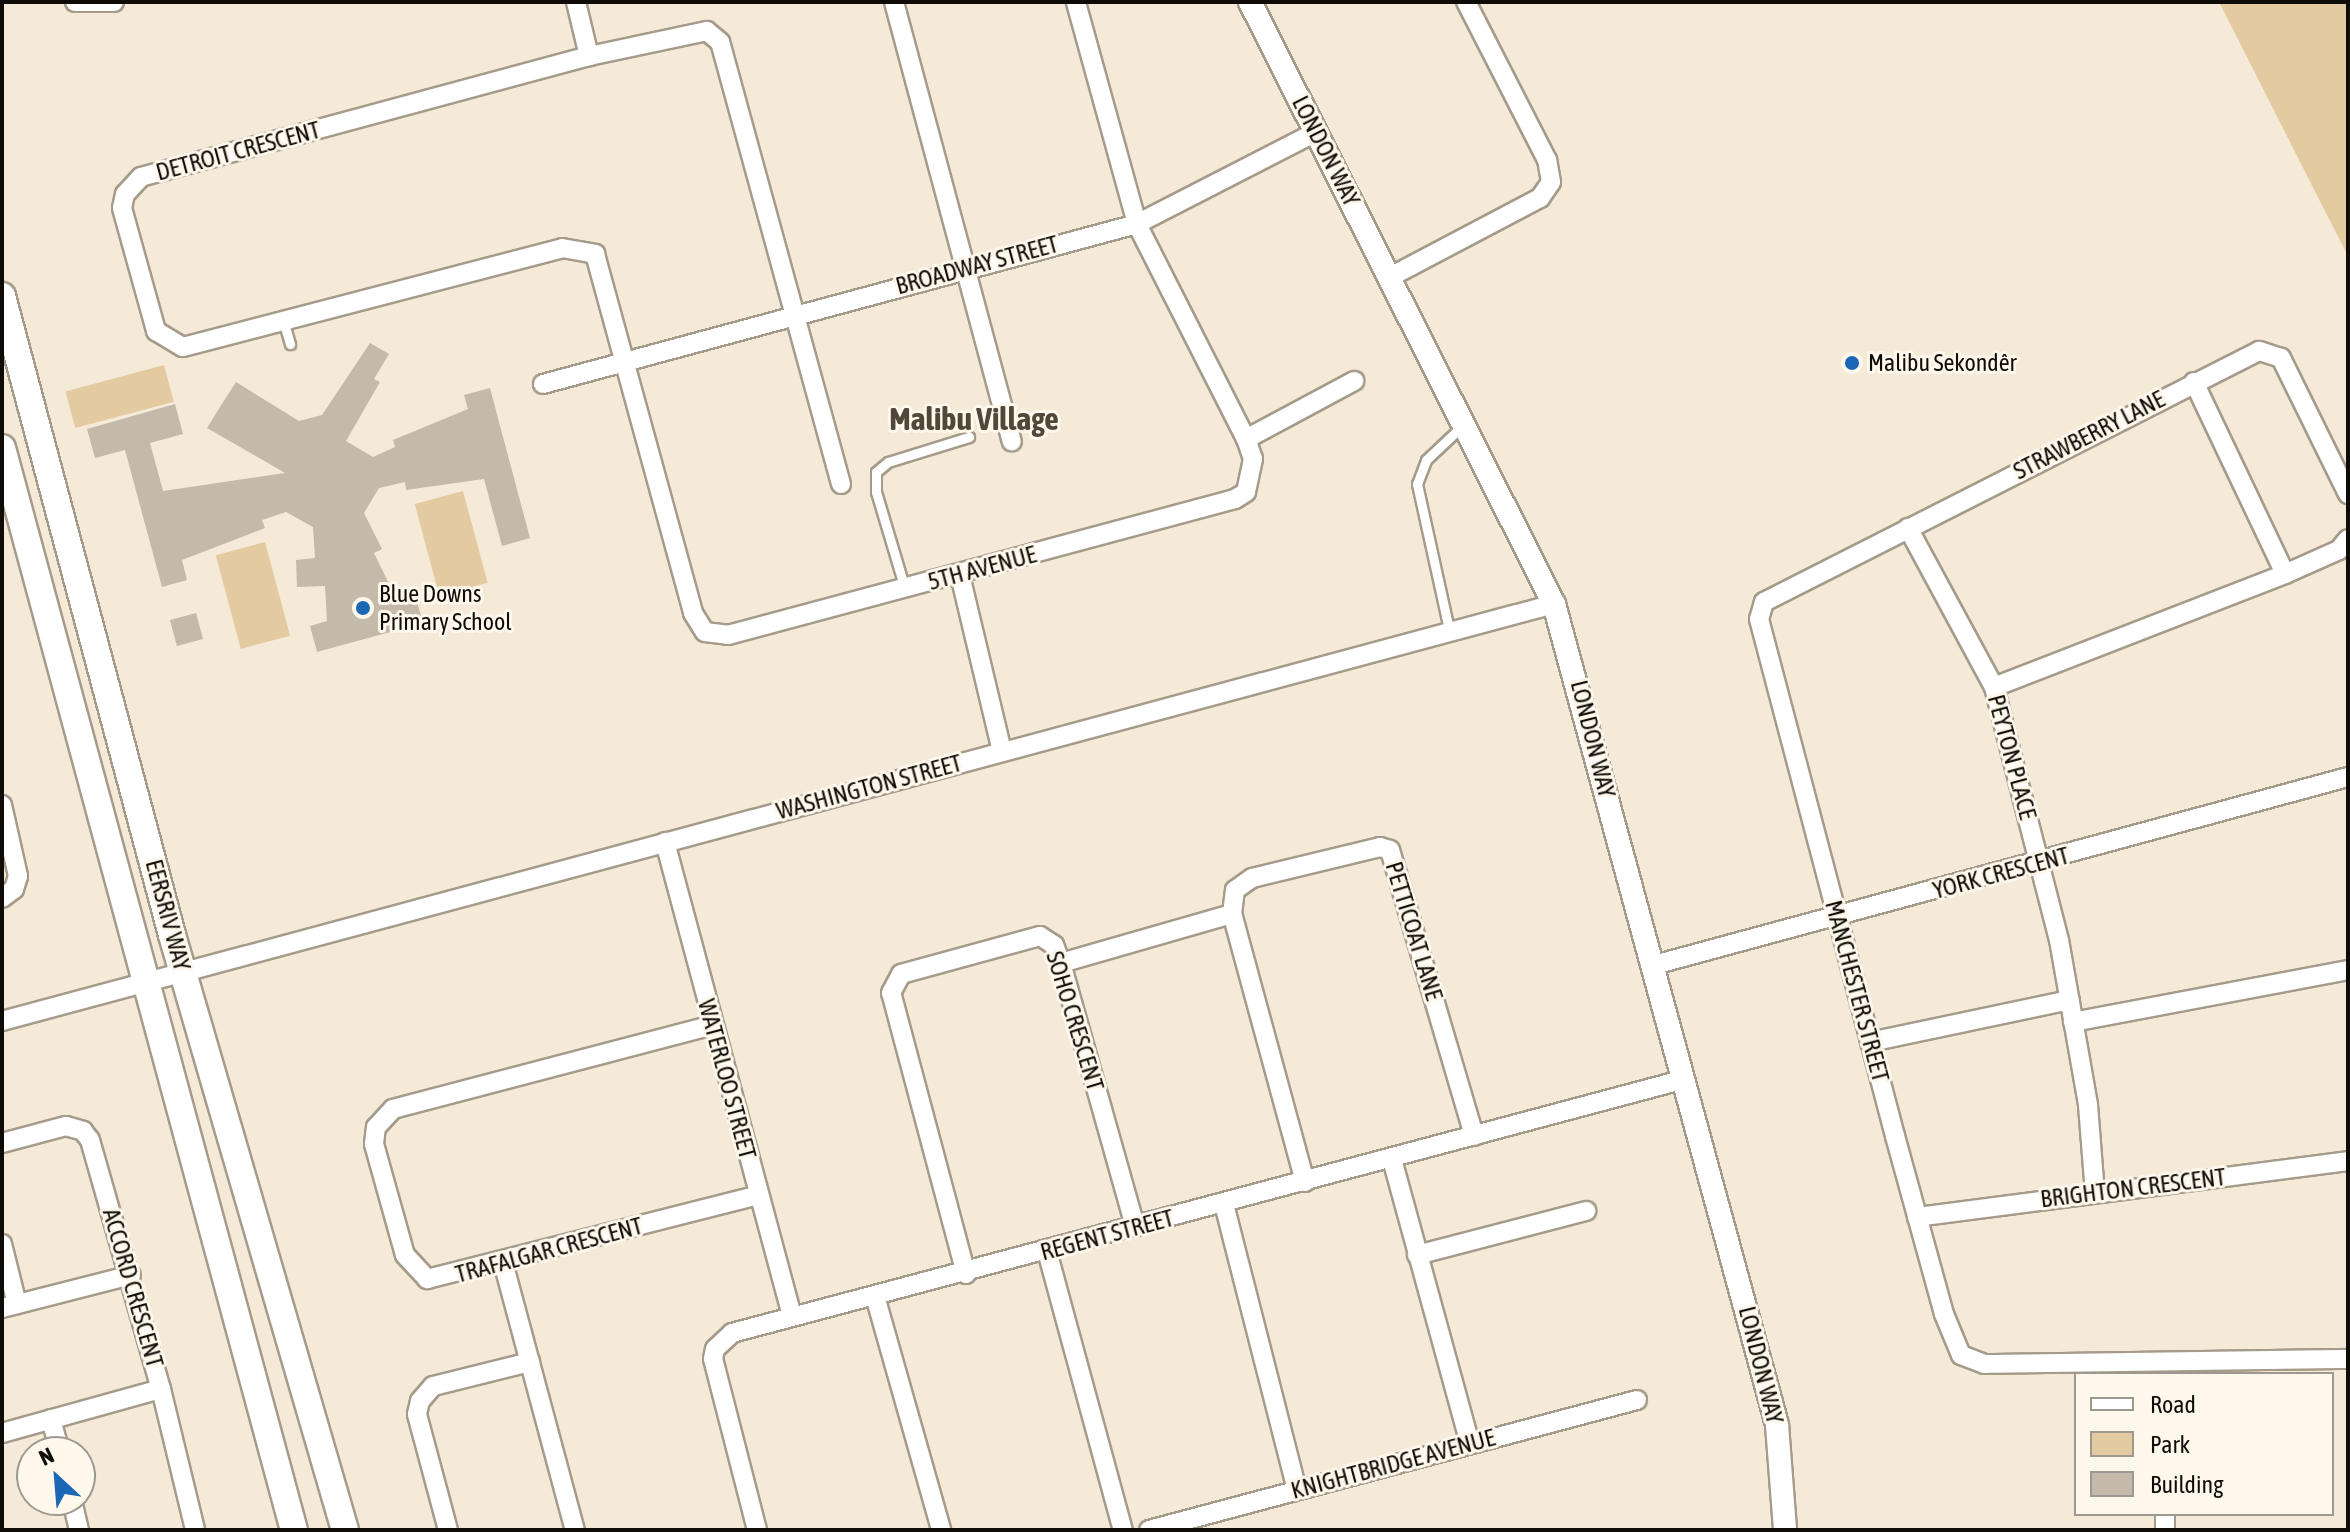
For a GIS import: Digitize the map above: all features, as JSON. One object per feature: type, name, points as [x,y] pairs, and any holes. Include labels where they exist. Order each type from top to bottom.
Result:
[{"type":"main road","name":"EERSRIV WAY","points":[[2,296],[183,972],[345,1530]]},
{"type":"main road","name":"EERSRIV WAY","points":[[2,448],[294,1530]]},
{"type":"street","points":[[75,2],[114,2]]},
{"type":"street","points":[[576,2],[589,56]]},
{"type":"street","points":[[894,2],[1012,441]]},
{"type":"street","name":"5TH AVENUE","points":[[623,360],[693,613],[705,632],[728,635],[960,575],[1235,499],[1246,492],[1252,474],[1246,439],[1137,224],[1076,2]]},
{"type":"street","name":"LONDON WAY","points":[[1250,2],[1554,604],[1777,1425],[1785,1530]]},
{"type":"street","points":[[1390,277],[1540,198],[1551,182],[1547,160],[1466,2]]},
{"type":"street","name":"DETROIT CRESCENT","points":[[623,360],[595,254],[571,247],[201,346],[175,345],[161,338],[122,208],[132,182],[589,56],[699,29],[716,37],[841,484]]},
{"type":"street","name":"BROADWAY STREET","points":[[543,384],[966,267],[1137,224],[1316,132]]},
{"type":"street","name":"STRAWBERRY LANE","points":[[1764,602],[2251,353],[2265,351],[2281,358],[2348,494]]},
{"type":"street","points":[[1246,439],[1354,381]]},
{"type":"street","points":[[2194,382],[2285,574]]},
{"type":"street","name":"PEYTON PLACE","points":[[1908,528],[1994,687],[2040,863],[2070,1000],[2095,1193]]},
{"type":"street","points":[[1994,687],[2285,574],[2339,550],[2348,539]]},
{"type":"street","points":[[960,575],[1002,751]]},
{"type":"street","name":"MANCHESTER STREET","points":[[1764,602],[1759,627],[1917,1217],[1955,1344],[1961,1355],[1984,1364],[2162,1366]]},
{"type":"street","name":"WASHINGTON STREET","points":[[2,1021],[1554,604]]},
{"type":"street","name":"YORK CRESCENT","points":[[1654,965],[2040,863],[2348,777]]},
{"type":"street","points":[[2,805],[18,869],[14,889],[2,898]]},
{"type":"street","name":"WATERLOO STREET","points":[[665,842],[792,1315]]},
{"type":"street","name":"PETTICOAT LANE","points":[[1232,914],[1235,890],[1252,878],[1380,847],[1390,850],[1474,1136]]},
{"type":"street","points":[[1061,963],[1232,914],[1305,1182]]},
{"type":"street","name":"SOHO CRESCENT","points":[[966,1274],[892,1008],[893,986],[901,974],[1040,936],[1054,945],[1135,1227]]},
{"type":"street","points":[[2073,1022],[2348,970]]},
{"type":"street","points":[[1870,1042],[2070,1000]]},
{"type":"street","name":"TRAFALGAR CRESCENT","points":[[713,1025],[393,1109],[380,1120],[374,1144],[405,1255],[414,1271],[434,1280],[758,1195]]},
{"type":"street","name":"REGENT STREET","points":[[757,1530],[713,1359],[715,1349],[732,1333],[792,1315],[966,1274],[1685,1079]]},
{"type":"street","name":"ACCORD CRESCENT","points":[[2,1143],[66,1126],[86,1134],[131,1275],[195,1530]]},
{"type":"street","points":[[1392,1159],[1470,1444]]},
{"type":"street","name":"BRIGHTON CRESCENT","points":[[1917,1217],[2348,1161]]},
{"type":"street","points":[[1224,1204],[1297,1490]]},
{"type":"street","points":[[1417,1255],[1586,1211]]},
{"type":"street","points":[[2,1244],[10,1306],[131,1275]]},
{"type":"street","points":[[1047,1251],[1123,1530]]},
{"type":"street","points":[[503,1262],[575,1530]]},
{"type":"street","points":[[875,1296],[941,1530]]},
{"type":"street","points":[[2162,1366],[2348,1359]]},
{"type":"street","points":[[448,1530],[417,1414],[420,1401],[441,1383],[530,1362]]},
{"type":"street","points":[[2,1433],[161,1389]]},
{"type":"street","name":"KNIGHTBRIDGE AVENUE","points":[[1149,1530],[1219,1521],[1297,1490],[1637,1400]]},
{"type":"street","points":[[51,1419],[56,1436]]},
{"type":"lane","points":[[284,323],[290,344]]},
{"type":"lane","points":[[1450,634],[1417,484],[1426,460],[1465,423]]},
{"type":"lane","points":[[905,589],[876,492],[876,472],[888,462],[969,437]]},
{"type":"green space","points":[[2219,2],[2348,2],[2348,256],[2327,215]]},
{"type":"green space","points":[[164,365],[174,402],[75,428],[65,391]]},
{"type":"green space","points":[[463,491],[488,583],[439,596],[415,504]]},
{"type":"green space","points":[[265,542],[290,636],[241,649],[216,555]]},
{"type":"building","points":[[370,343],[389,354],[374,379],[380,382],[346,441],[373,457],[395,447],[393,440],[468,409],[464,395],[490,388],[530,538],[502,546],[484,479],[406,490],[405,482],[379,488],[364,513],[382,549],[374,553],[398,602],[416,598],[423,623],[317,652],[310,626],[327,621],[325,586],[297,587],[296,560],[315,558],[313,527],[286,512],[262,520],[265,528],[182,560],[187,580],[162,587],[125,450],[95,458],[87,429],[175,404],[183,434],[150,443],[163,491],[285,473],[207,428],[236,382],[299,421],[322,415]]},
{"type":"building","points":[[196,613],[203,639],[177,646],[170,620]]},
{"type":"place","name":"Malibu Sekondêr","points":[[1852,363]]},
{"type":"place","name":"Blue Downs Primary School","points":[[363,608]]},
{"type":"district","name":"Malibu Village","points":[[974,419]]}]
